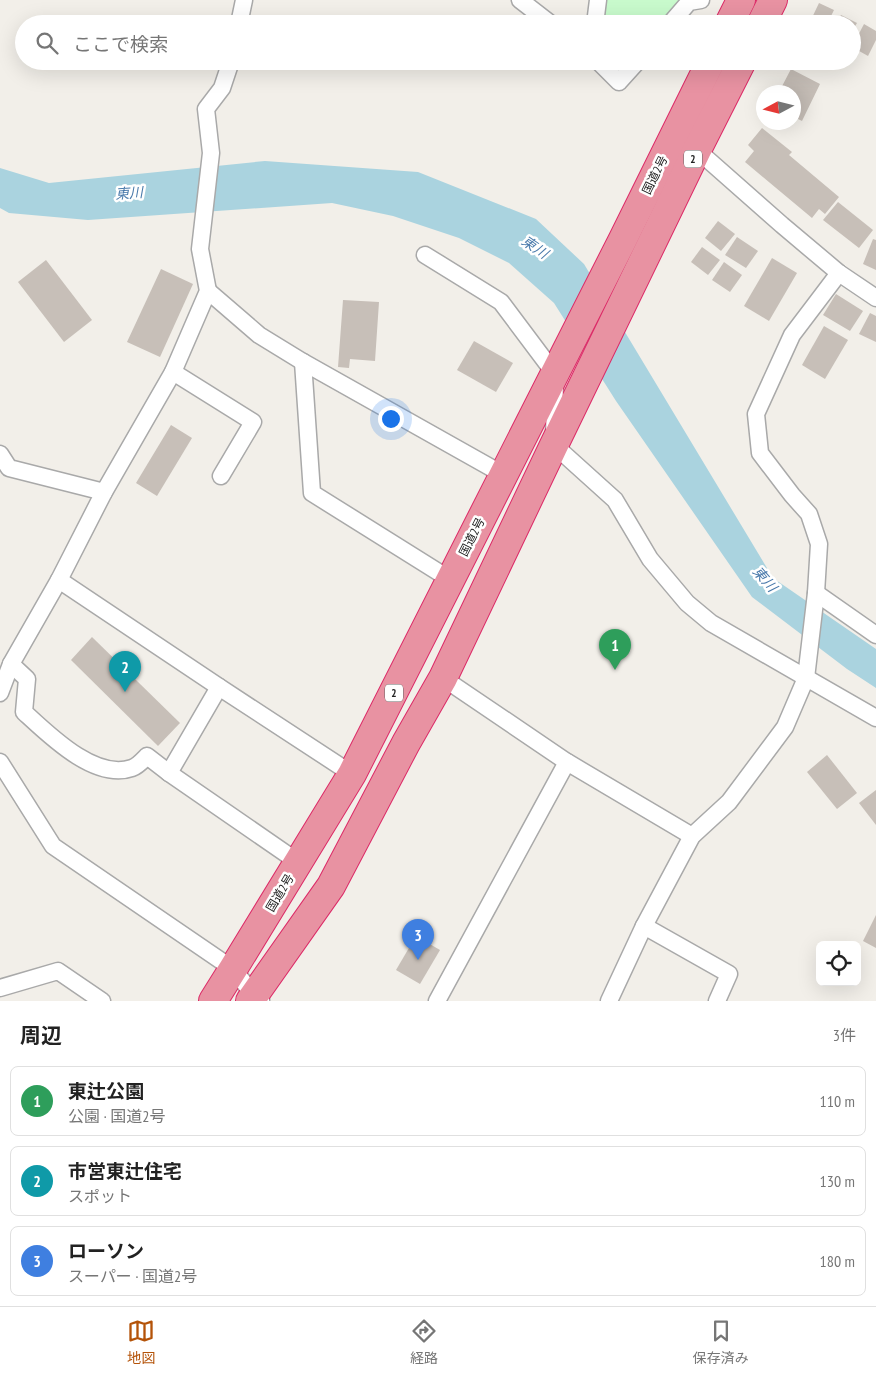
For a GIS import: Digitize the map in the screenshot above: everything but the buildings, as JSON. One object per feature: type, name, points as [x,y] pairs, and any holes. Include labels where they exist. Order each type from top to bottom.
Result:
[{"type":"highway","points":[[734,15],[741,0]]},
{"type":"highway","points":[[766,15],[773,0]]},
{"type":"highway","name":"国道2号","points":[[213,1001],[352,774],[707,70]]},
{"type":"highway","name":"2","points":[[256,999],[331,886],[406,743],[443,678],[645,257],[737,70]]},
{"type":"street","points":[[242,15],[244,0]]},
{"type":"street","points":[[520,0],[539,15]]},
{"type":"street","points":[[596,15],[598,0]]},
{"type":"street","points":[[678,15],[689,2],[700,0]]},
{"type":"street","points":[[0,693],[11,664],[59,580],[104,492],[173,372],[208,291],[200,249],[211,153],[206,109],[222,88],[228,70]]},
{"type":"street","points":[[607,70],[619,82],[630,70]]},
{"type":"street","points":[[697,150],[839,273],[876,298]]},
{"type":"street","points":[[425,255],[501,302],[555,374],[554,445],[615,500],[650,559],[686,602],[711,623],[876,718]]},
{"type":"street","points":[[609,1001],[644,926],[692,836],[728,802],[785,727],[806,678],[816,593],[819,544],[809,514],[792,495],[760,452],[756,414],[792,335],[839,273]]},
{"type":"street","points":[[208,291],[259,335],[303,362],[504,475]]},
{"type":"street","points":[[303,362],[312,493],[451,580]]},
{"type":"street","points":[[173,372],[253,422],[221,476]]},
{"type":"street","points":[[0,454],[9,468],[104,492]]},
{"type":"street","points":[[59,580],[352,774]]},
{"type":"street","points":[[816,593],[876,636]]},
{"type":"street","points":[[11,664],[27,679],[24,712],[58,744],[96,766],[115,771],[134,768],[147,756],[298,862]]},
{"type":"street","points":[[443,678],[567,762],[692,836]]},
{"type":"street","points":[[169,773],[219,687]]},
{"type":"street","points":[[0,762],[53,846],[233,969],[256,999]]},
{"type":"street","points":[[437,1001],[567,762]]},
{"type":"street","points":[[644,926],[729,974],[717,1001]]},
{"type":"street","points":[[0,988],[58,971],[102,1001]]},
{"type":"green space","points":[[602,0],[679,0],[668,15],[600,15]]},
{"type":"water","name":"東川","points":[[265,161],[418,172],[536,219],[584,264],[773,578],[876,649],[876,688],[847,669],[752,597],[616,401],[554,303],[509,263],[459,238],[393,216],[332,203],[88,220],[9,213],[0,208],[0,168],[49,183]]},
{"type":"place","name":"東辻公園","points":[[615,670]]},
{"type":"place","name":"市営東辻住宅","points":[[125,692]]},
{"type":"place","name":"ローソン","points":[[418,960]]}]
